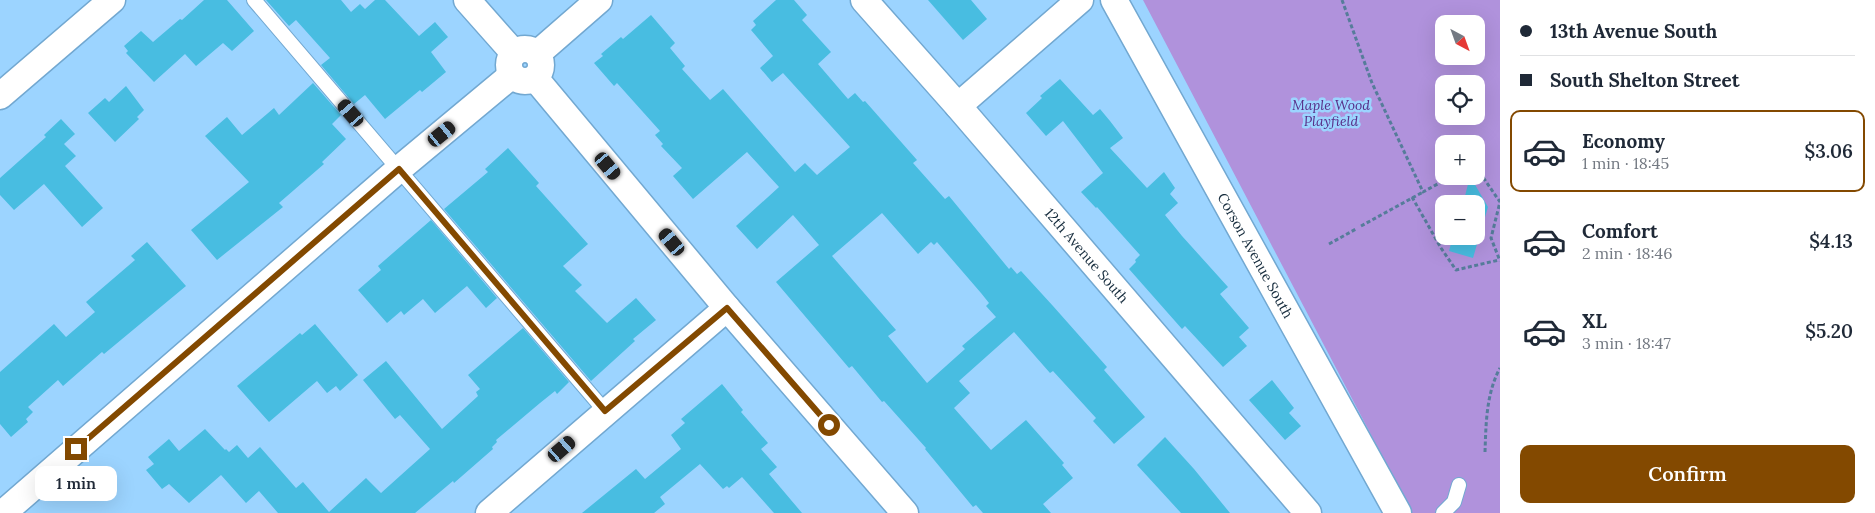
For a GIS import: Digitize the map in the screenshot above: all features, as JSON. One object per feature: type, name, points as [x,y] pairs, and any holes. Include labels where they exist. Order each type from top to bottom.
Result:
[{"type":"street","points":[[0,96],[112,0]]},
{"type":"street","points":[[467,0],[525,65],[727,308],[905,513]]},
{"type":"street","points":[[3,513],[399,169],[525,65],[599,0]]},
{"type":"street","name":"12th Avenue South","points":[[864,0],[958,106],[1308,513]]},
{"type":"street","points":[[958,106],[1080,0]]},
{"type":"street","name":"Corson Avenue South","points":[[1114,0],[1398,513]]},
{"type":"street","points":[[489,513],[605,411],[727,308]]},
{"type":"lane","points":[[254,0],[605,411]]},
{"type":"lane","points":[[1443,513],[1454,502],[1460,485]]},
{"type":"path","points":[[1342,0],[1372,83],[1424,192]]},
{"type":"path","points":[[1412,197],[1456,270],[1500,261],[1491,238],[1500,202],[1485,180]]},
{"type":"path","points":[[1361,226],[1436,185]]},
{"type":"path","points":[[1329,244],[1356,229]]},
{"type":"path","points":[[1485,452],[1487,415],[1493,382],[1500,368]]},
{"type":"green space","name":"Maple Wood Playfield","points":[[1143,0],[1500,0],[1500,513],[1412,513]]},
{"type":"building","points":[[204,0],[227,0],[254,31],[232,51],[223,43],[196,66],[185,54],[154,82],[126,53],[128,51],[124,46],[141,31],[153,42]]},
{"type":"building","points":[[266,0],[341,0],[351,12],[360,4],[365,9],[375,0],[385,0],[419,36],[435,22],[448,37],[431,52],[446,72],[422,92],[420,90],[385,119],[365,95],[354,104],[321,65],[330,58],[296,20],[289,26]]},
{"type":"building","points":[[776,0],[794,0],[807,15],[802,20],[831,52],[818,64],[848,99],[855,93],[863,102],[865,101],[917,160],[913,163],[945,199],[949,196],[1009,269],[1011,267],[1017,274],[1021,271],[1053,306],[1107,367],[1104,370],[1145,417],[1114,444],[1093,421],[1096,418],[1053,371],[1050,373],[1014,332],[959,381],[970,393],[954,408],[991,450],[1026,420],[1064,463],[1062,465],[1073,478],[1043,504],[1051,513],[983,513],[976,505],[973,507],[926,448],[884,401],[882,402],[852,366],[849,368],[776,282],[819,245],[793,215],[757,249],[736,226],[779,187],[747,152],[693,199],[673,176],[682,168],[661,146],[663,144],[655,135],[660,131],[617,83],[614,86],[594,63],[603,56],[601,54],[621,37],[623,39],[651,15],[675,43],[670,48],[685,66],[682,69],[710,100],[723,89],[795,172],[805,163],[817,175],[850,147],[783,73],[772,82],[760,68],[773,56],[751,30],[756,25],[753,21]],"holes":[[[882,213],[918,254],[931,242],[934,245],[937,242],[989,303],[986,306],[996,317],[962,346],[965,349],[927,383],[888,336],[896,330],[832,256]]]},
{"type":"building","points":[[928,0],[971,0],[987,19],[963,40]]},
{"type":"building","points":[[1060,79],[1093,115],[1100,109],[1110,121],[1123,138],[1110,148],[1147,188],[1164,172],[1175,188],[1170,194],[1178,203],[1165,215],[1228,287],[1220,294],[1249,328],[1239,337],[1247,346],[1223,367],[1185,326],[1182,329],[1129,269],[1140,255],[1081,192],[1103,173],[1063,121],[1046,136],[1026,113],[1042,98],[1040,96]]},
{"type":"building","points":[[313,83],[341,115],[332,124],[346,139],[322,162],[324,164],[279,203],[283,207],[217,260],[191,230],[249,182],[205,136],[227,117],[242,135],[274,108],[279,115]]},
{"type":"building","points":[[126,86],[144,110],[137,117],[139,119],[115,142],[88,113],[105,98],[109,102]]},
{"type":"building","points":[[61,119],[75,134],[64,144],[76,156],[65,166],[103,208],[82,227],[44,184],[14,210],[0,195],[0,178],[46,137],[44,135]]},
{"type":"building","points":[[508,148],[539,183],[536,186],[588,244],[563,266],[582,285],[575,291],[607,323],[636,298],[656,320],[633,339],[635,341],[591,381],[444,209],[488,172],[485,169]]},
{"type":"building","points":[[1468,185],[1475,185],[1481,195],[1465,195]]},
{"type":"building","points":[[1485,202],[1488,207],[1485,217]]},
{"type":"building","points":[[431,220],[497,298],[486,308],[467,286],[435,313],[423,299],[404,315],[401,311],[387,323],[358,290],[381,270],[378,266]]},
{"type":"building","points":[[147,242],[186,286],[104,354],[102,352],[63,386],[58,380],[28,407],[33,412],[26,419],[28,422],[11,437],[0,424],[0,372],[54,324],[66,337],[95,312],[86,302],[135,260],[131,256]]},
{"type":"building","points":[[1451,245],[1477,245],[1473,258],[1449,251]]},
{"type":"building","points":[[315,324],[358,375],[340,391],[336,386],[327,393],[317,381],[269,422],[237,386],[300,333],[302,335]]},
{"type":"building","points":[[523,328],[569,382],[557,394],[555,391],[496,440],[497,442],[492,447],[493,449],[454,483],[453,481],[415,513],[278,513],[259,491],[246,503],[221,475],[189,503],[169,484],[162,489],[146,470],[154,464],[148,457],[169,439],[179,451],[205,429],[229,452],[237,445],[248,458],[260,447],[296,488],[303,482],[329,512],[366,478],[381,493],[430,449],[400,415],[395,419],[363,380],[386,361],[442,429],[478,396],[476,392],[480,389],[468,375]]},
{"type":"building","points":[[1272,380],[1294,408],[1289,413],[1301,426],[1285,440],[1249,400]]},
{"type":"building","points":[[722,384],[743,410],[741,412],[768,443],[761,449],[777,467],[769,474],[802,513],[774,513],[742,477],[729,488],[727,486],[723,489],[700,464],[660,497],[665,504],[654,513],[582,513],[636,469],[645,479],[681,449],[671,435],[685,423],[681,419]]},
{"type":"building","points":[[1165,437],[1230,513],[1181,513],[1137,465]]},
{"type":"route","points":[[76,449],[399,169],[605,411],[727,308],[829,425]]}]
